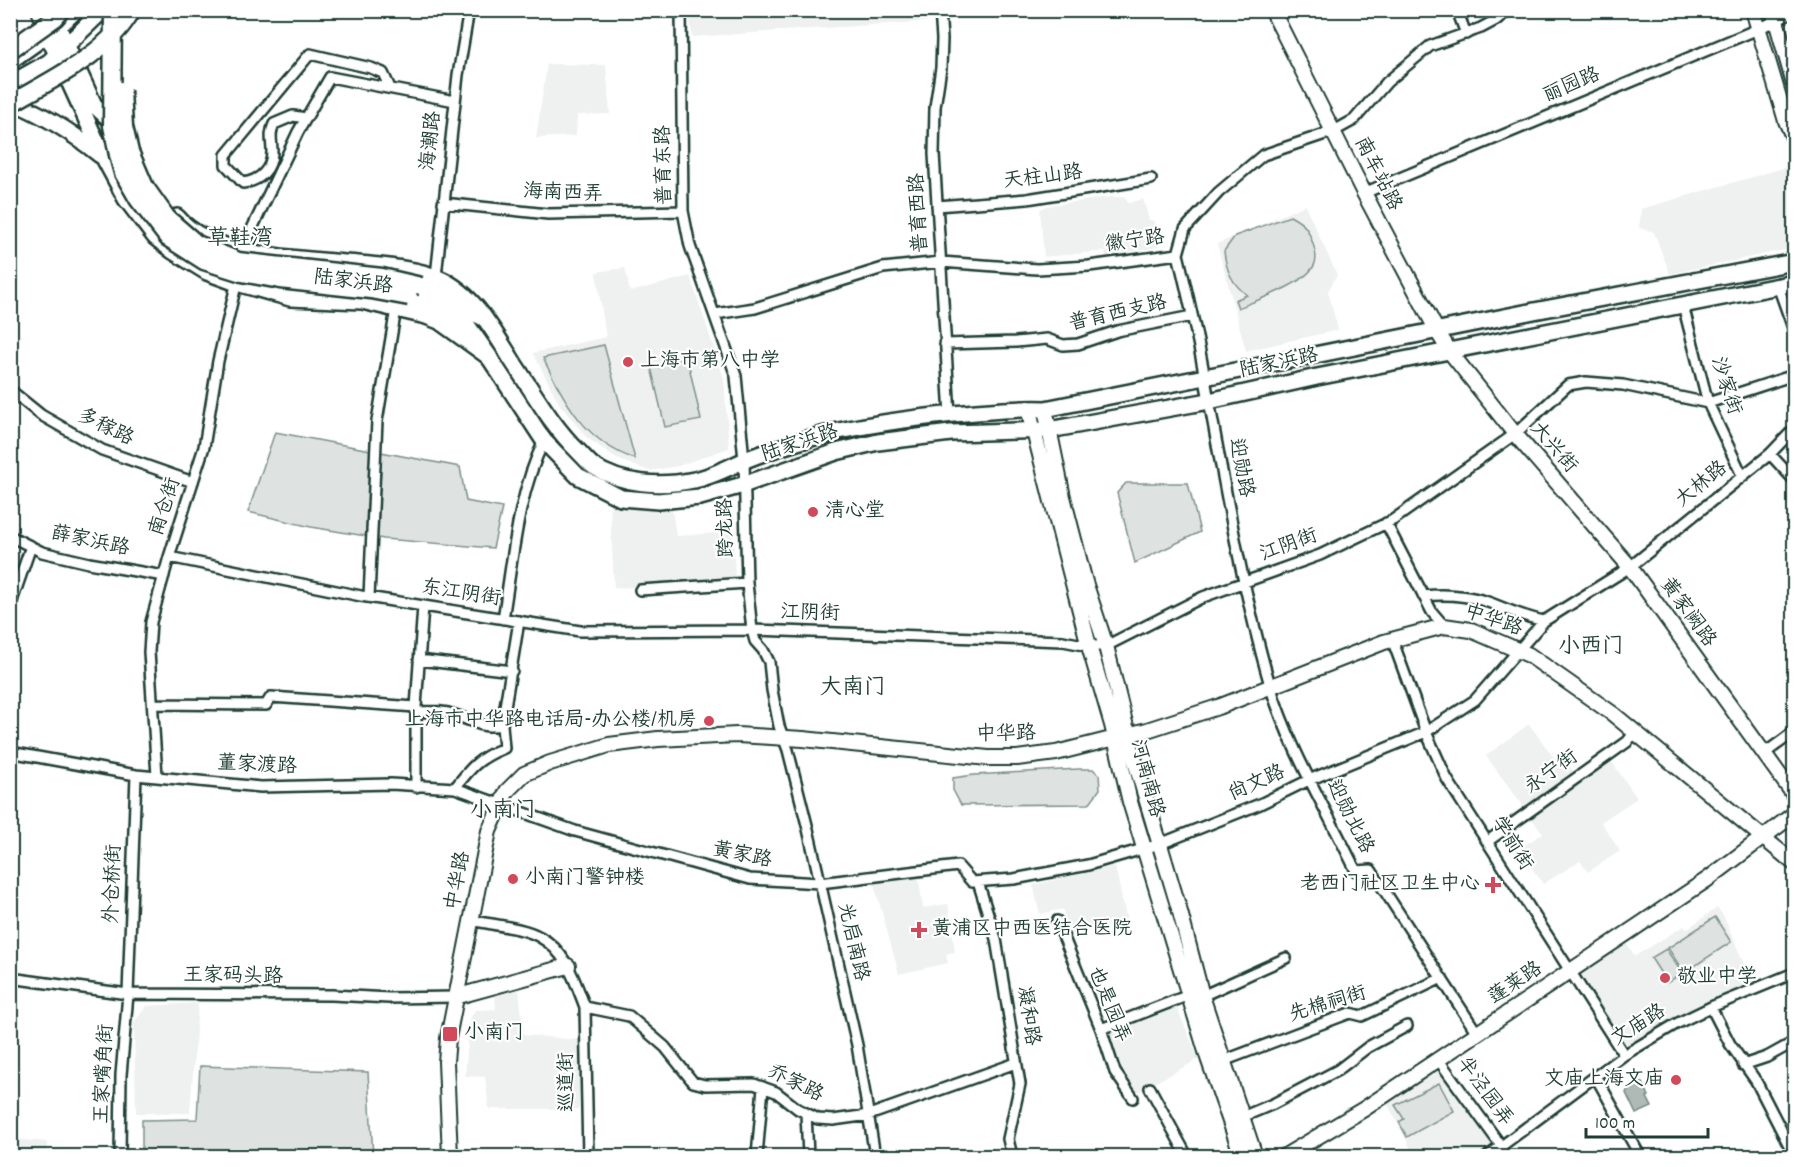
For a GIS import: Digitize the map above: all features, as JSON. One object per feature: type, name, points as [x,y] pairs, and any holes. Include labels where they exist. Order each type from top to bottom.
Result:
[{"type":"highway","points":[[113,10],[112,126],[120,164],[138,199],[168,238],[204,261],[242,273],[280,280],[370,290],[415,292],[468,327],[489,357]]},
{"type":"highway","points":[[122,10],[124,126],[130,152],[145,187],[167,218],[197,244],[238,261],[382,278],[483,317]]},
{"type":"highway","points":[[15,104],[97,50],[116,32],[132,10]]},
{"type":"highway","points":[[10,50],[55,18],[58,20]]},
{"type":"main road","points":[[10,39],[58,20],[76,10]]},
{"type":"main road","points":[[10,84],[48,62],[103,10]]},
{"type":"main road","points":[[10,61],[58,20]]},
{"type":"main road","name":"陆家浜路","points":[[58,20],[60,50],[104,158],[126,199],[155,237],[207,272],[237,283],[290,298],[362,301],[439,321],[489,357],[544,441],[578,477],[621,498],[658,501],[700,497],[743,485],[836,452],[878,442],[951,433],[1049,430],[1209,401],[1311,378],[1794,282]]},
{"type":"main road","name":"陆家浜路","points":[[60,50],[94,105],[106,116],[116,121],[126,132],[138,162],[153,189],[181,222],[210,240],[241,250],[408,269],[435,276],[464,295],[483,317],[564,437],[593,466],[626,481],[651,483],[695,480],[744,460],[833,433],[880,423],[950,414],[1028,408],[1046,409],[1794,262]]},
{"type":"main road","points":[[10,116],[15,104],[78,137],[104,158]]},
{"type":"street","name":"陆家浜路","points":[[39,10],[58,20]]},
{"type":"street","name":"陆家浜路","points":[[52,10],[58,20]]},
{"type":"street","name":"海潮路","points":[[435,276],[455,100],[469,10]]},
{"type":"street","name":"普育东路","points":[[681,10],[683,211],[690,246],[715,314]]},
{"type":"street","name":"普育西路","points":[[940,10],[941,68],[934,107],[950,414]]},
{"type":"street","name":"南车站路","points":[[1272,10],[1364,193],[1450,352]]},
{"type":"street","points":[[1457,10],[1466,34]]},
{"type":"street","name":"徽宁路","points":[[715,314],[755,308],[883,268],[941,262],[1037,269],[1089,267],[1178,254],[1185,229],[1219,192],[1263,155],[1334,131],[1354,120],[1387,82],[1430,46],[1466,34],[1496,20],[1508,10]]},
{"type":"street","points":[[1753,10],[1786,121],[1794,139]]},
{"type":"street","name":"丽园路","points":[[1364,193],[1758,29],[1774,16],[1794,12]]},
{"type":"street","points":[[1774,16],[1794,84]]},
{"type":"street","points":[[306,118],[293,116],[274,124],[269,135],[272,154],[263,176],[253,182],[243,183],[226,165],[226,155],[310,54],[371,68],[383,73],[390,88],[455,100]]},
{"type":"street","name":"南仓街","points":[[158,776],[149,652],[151,622],[204,447],[218,361],[237,283],[241,250],[306,118],[330,77],[390,88]]},
{"type":"street","name":"天柱山路","points":[[938,206],[1027,199],[1151,179]]},
{"type":"street","name":"海南西弄","points":[[443,203],[548,213],[683,211]]},
{"type":"street","name":"迎勋路","points":[[1178,254],[1205,377],[1244,582],[1271,687]]},
{"type":"street","points":[[1778,286],[1794,331]]},
{"type":"street","name":"沙家街","points":[[1683,305],[1708,403],[1742,475]]},
{"type":"street","points":[[369,597],[377,421],[396,309]]},
{"type":"street","name":"跨龙路","points":[[715,314],[736,376],[744,460],[747,583],[752,630],[755,641],[769,662],[772,690],[784,738]]},
{"type":"street","name":"普育西支路","points":[[945,344],[1047,339],[1063,345],[1078,344],[1117,331],[1191,316]]},
{"type":"street","name":"大兴街","points":[[1450,352],[1515,434],[1630,567]]},
{"type":"street","name":"江阴街","points":[[752,630],[1063,641],[1089,646],[1106,646],[1182,607],[1320,555],[1386,523],[1515,434],[1568,385],[1586,382],[1623,385],[1708,403],[1794,375]]},
{"type":"street","name":"多稼路","points":[[10,390],[41,415],[102,450],[193,482]]},
{"type":"street","name":"河南南路","points":[[1028,408],[1089,646],[1160,844],[1196,995],[1208,1058],[1237,1155]]},
{"type":"street","name":"河南南路","points":[[1046,409],[1064,497],[1106,646],[1122,736],[1130,802],[1196,995],[1223,1061],[1255,1156]]},
{"type":"street","name":"大林路","points":[[1630,567],[1770,454],[1794,429]]},
{"type":"street","points":[[503,619],[524,499],[533,463],[544,441]]},
{"type":"street","points":[[1770,454],[1794,480]]},
{"type":"street","points":[[1386,523],[1432,612],[1444,626]]},
{"type":"street","name":"薛家浜路","points":[[10,536],[42,552],[164,576]]},
{"type":"street","points":[[10,607],[32,546]]},
{"type":"street","name":"东江阴街","points":[[169,557],[369,597],[580,631],[752,630]]},
{"type":"street","points":[[1518,649],[1544,621],[1630,567]]},
{"type":"street","name":"黄家阙路","points":[[1630,567],[1794,795]]},
{"type":"street","points":[[640,590],[747,583]]},
{"type":"street","points":[[1423,596],[1439,594],[1483,600],[1524,617],[1544,621]]},
{"type":"street","points":[[416,787],[416,710],[423,606]]},
{"type":"street","points":[[455,788],[472,766],[486,756],[504,748],[502,725],[519,621]]},
{"type":"street","name":"中华路","points":[[450,1156],[446,1062],[455,997],[489,831],[507,791],[524,774],[550,763],[609,745],[658,739],[726,735],[784,738],[988,758],[1017,758],[1056,753],[1221,706],[1392,639],[1444,626],[1471,630],[1518,649],[1613,714],[1794,863]]},
{"type":"street","name":"学前街","points":[[1392,639],[1426,732],[1447,779],[1624,1055]]},
{"type":"street","name":"尚文路","points":[[978,882],[1014,879],[1088,866],[1160,844],[1260,804],[1309,780],[1426,732],[1475,700],[1518,649]]},
{"type":"street","points":[[419,660],[512,671]]},
{"type":"street","name":"迎勋北路","points":[[1271,687],[1309,780],[1329,814],[1356,871],[1371,870],[1477,1034]]},
{"type":"street","points":[[153,704],[266,705],[271,697],[438,711],[455,714],[489,728],[502,725]]},
{"type":"street","name":"永宁街","points":[[1488,841],[1627,742],[1635,732]]},
{"type":"street","points":[[1765,753],[1794,732]]},
{"type":"street","name":"光启南路","points":[[784,738],[857,1045],[875,1156]]},
{"type":"street","name":"董家渡路","points":[[10,752],[136,775],[261,787],[391,784],[455,788],[500,806]]},
{"type":"street","name":"外仓桥街","points":[[128,994],[136,775]]},
{"type":"street","name":"黄家路","points":[[500,806],[586,835],[750,879],[820,883],[958,866],[972,882],[978,882]]},
{"type":"street","name":"蓬莱路","points":[[1285,1156],[1364,1109],[1708,879],[1794,814]]},
{"type":"street","name":"凝和路","points":[[978,882],[996,939],[1020,1084],[1008,1139],[1012,1156]]},
{"type":"street","points":[[471,920],[540,937],[560,954],[568,966],[585,1007]]},
{"type":"street","name":"也是园弄","points":[[1057,921],[1101,1029],[1115,1072],[1133,1098]]},
{"type":"street","points":[[1101,1029],[1196,995],[1286,958]]},
{"type":"street","points":[[455,997],[568,966]]},
{"type":"street","name":"文庙路","points":[[1488,1156],[1624,1055],[1676,1024],[1711,1006],[1794,974]]},
{"type":"street","name":"王家码头路","points":[[10,978],[128,994],[455,997]]},
{"type":"street","name":"先棉祠街","points":[[1223,1061],[1350,1013],[1362,1016],[1442,978]]},
{"type":"street","name":"王家嘴角街","points":[[120,1156],[121,1075],[128,994]]},
{"type":"street","points":[[1711,1006],[1743,1065],[1756,1081],[1794,1155]]},
{"type":"street","name":"乔家路","points":[[585,1007],[629,1016],[665,1047],[693,1082],[705,1085],[754,1084],[776,1092],[818,1119],[833,1120],[869,1115],[1017,1063]]},
{"type":"street","name":"巡道街","points":[[585,1007],[588,1156]]},
{"type":"street","points":[[1242,1117],[1273,1104],[1338,1070],[1368,1047],[1407,1026]]},
{"type":"street","points":[[1743,1065],[1767,1057],[1794,1042]]},
{"type":"street","name":"半泾园弄","points":[[1438,1059],[1502,1147]]},
{"type":"street","points":[[1596,1077],[1640,1156]]},
{"type":"street","points":[[757,1156],[763,1087]]},
{"type":"street","points":[[1150,1088],[1187,1156]]},
{"type":"street","points":[[806,1113],[808,1156]]},
{"type":"shaded area","points":[[930,10],[933,21],[692,37],[689,11]]},
{"type":"shaded area","points":[[547,64],[606,65],[610,114],[577,115],[576,136],[536,138]]},
{"type":"shaded area","points":[[1794,165],[1794,248],[1670,274],[1654,232],[1639,228],[1641,209]]},
{"type":"shaded area","points":[[1109,197],[1125,197],[1128,203],[1143,199],[1149,220],[1155,221],[1158,247],[1106,256],[1105,251],[1044,257],[1040,210],[1046,206]]},
{"type":"shaded area","points":[[1305,205],[1337,275],[1328,291],[1338,330],[1246,351],[1217,244]]},
{"type":"shaded area","points":[[1290,216],[1303,224],[1307,230],[1315,251],[1315,263],[1311,270],[1293,284],[1238,308],[1235,300],[1247,295],[1237,286],[1231,276],[1224,251],[1235,236]]},
{"type":"shaded area","name":"上海市第八中学","points":[[625,268],[630,292],[690,276],[724,378],[729,448],[678,466],[649,471],[617,459],[586,437],[560,405],[533,353],[606,337],[596,272]]},
{"type":"shaded area","points":[[604,345],[635,459],[603,442],[578,419],[543,358]]},
{"type":"shaded area","points":[[687,357],[701,420],[665,427],[651,367]]},
{"type":"shaded area","points":[[275,432],[460,467],[466,501],[502,508],[493,548],[384,539],[311,527],[248,512]]},
{"type":"shaded area","points":[[1126,483],[1188,483],[1200,532],[1135,563],[1117,493]]},
{"type":"shaded area","points":[[610,505],[672,509],[676,536],[733,532],[735,582],[614,588]]},
{"type":"shaded area","points":[[1529,724],[1555,759],[1562,755],[1576,775],[1527,811],[1486,756]]},
{"type":"shaded area","points":[[1611,761],[1637,798],[1601,822],[1620,851],[1588,872],[1580,861],[1543,884],[1519,849],[1543,833],[1531,818]]},
{"type":"shaded area","points":[[1093,769],[1099,775],[1100,789],[1089,804],[961,805],[953,790],[953,778]]},
{"type":"shaded area","points":[[1115,866],[1127,921],[1069,934],[1063,909],[1040,914],[1033,885]]},
{"type":"shaded area","name":"黄浦区中西医结合医院","points":[[918,873],[923,908],[948,904],[955,952],[946,954],[948,963],[899,974],[873,880]]},
{"type":"shaded area","name":"敬业中学","points":[[1717,908],[1723,915],[1753,984],[1673,1021],[1629,1048],[1623,1046],[1576,973],[1624,940],[1635,956],[1684,926],[1687,929]]},
{"type":"shaded area","points":[[1715,917],[1731,942],[1684,973],[1668,948]]},
{"type":"shaded area","points":[[1666,949],[1682,973],[1667,983],[1651,958]]},
{"type":"shaded area","points":[[519,990],[524,1035],[579,1040],[579,1109],[489,1109],[485,1077],[465,1076],[470,1019],[475,1010],[496,1009],[495,993]]},
{"type":"shaded area","points":[[198,1003],[190,1113],[136,1113],[134,1022],[147,1006]]},
{"type":"shaded area","points":[[1176,1006],[1199,1059],[1134,1094],[1118,1071],[1106,1031]]},
{"type":"shaded area","points":[[1438,1065],[1499,1146],[1486,1156],[1405,1156],[1412,1151],[1385,1099]]},
{"type":"shaded area","points":[[200,1066],[368,1072],[373,1156],[142,1156],[142,1120],[197,1119]]},
{"type":"shaded area","points":[[1637,1082],[1643,1083],[1652,1107],[1636,1114],[1626,1093]]},
{"type":"shaded area","points":[[1439,1083],[1454,1111],[1407,1137],[1399,1122],[1404,1119],[1395,1105]]},
{"type":"shaded area","points":[[11,1139],[47,1142],[47,1156],[11,1156]]},
{"type":"place","name":"上海市第八中学","points":[[628,362]]},
{"type":"place","name":"清心堂","points":[[813,512]]},
{"type":"place","name":"上海市中华路电话局-办公楼/机房","points":[[709,721]]},
{"type":"place","name":"小南门警钟楼","points":[[513,879]]},
{"type":"place","name":"老西门社区卫生中心","points":[[1493,885]]},
{"type":"place","name":"黄浦区中西医结合医院","points":[[919,930]]},
{"type":"place","name":"敬业中学","points":[[1665,978]]},
{"type":"place","name":"小南门","points":[[450,1034]]},
{"type":"place","name":"文庙上海文庙","points":[[1676,1080]]},
{"type":"district","name":"草鞋湾","points":[[240,239]]},
{"type":"district","name":"小西门","points":[[1591,647]]},
{"type":"district","name":"大南门","points":[[853,688]]},
{"type":"district","name":"小南门","points":[[503,811]]}]
